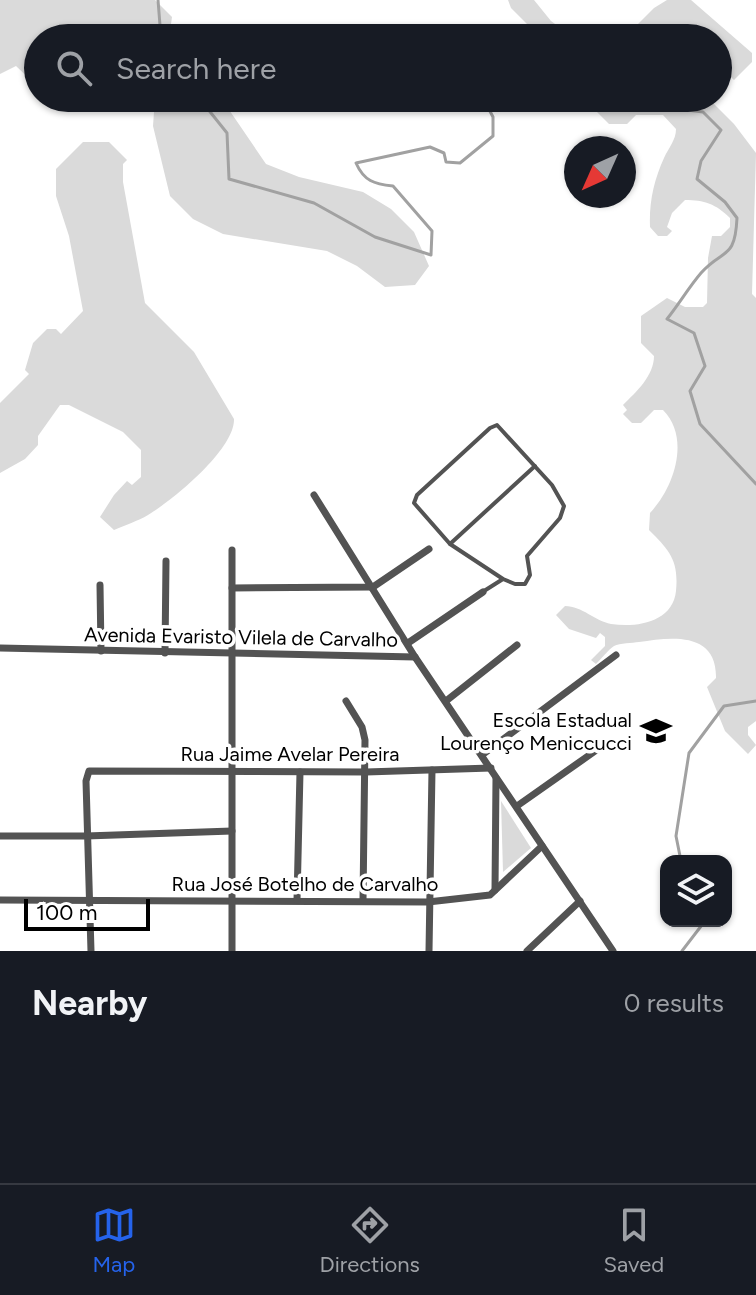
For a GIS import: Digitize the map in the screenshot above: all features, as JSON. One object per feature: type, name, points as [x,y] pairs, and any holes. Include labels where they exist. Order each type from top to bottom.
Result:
[{"type":"street","points":[[314,495],[415,657]]},
{"type":"street","points":[[232,588],[373,587],[429,549]]},
{"type":"street","points":[[232,550],[232,951]]},
{"type":"street","points":[[165,653],[166,561]]},
{"type":"street","points":[[100,585],[101,651]]},
{"type":"street","points":[[408,643],[483,592]]},
{"type":"street","points":[[446,701],[517,645]]},
{"type":"street","name":"Avenida Evaristo Vilela de Carvalho","points":[[0,648],[415,657],[613,951]]},
{"type":"street","points":[[482,755],[616,655]]},
{"type":"street","points":[[346,701],[362,727],[366,772],[363,901]]},
{"type":"street","points":[[517,806],[598,749]]},
{"type":"street","name":"Rua Jaime Avelar Pereira","points":[[86,836],[86,781],[89,771],[366,772],[491,768]]},
{"type":"street","points":[[429,951],[432,770]]},
{"type":"street","points":[[297,900],[300,772]]},
{"type":"street","points":[[495,890],[496,776]]},
{"type":"street","points":[[0,836],[232,831]]},
{"type":"street","points":[[86,836],[91,951]]},
{"type":"street","name":"Rua José Botelho de Carvalho","points":[[0,900],[428,902],[483,898],[542,846]]},
{"type":"street","points":[[527,951],[580,901]]},
{"type":"lane","points":[[497,425],[535,466],[562,499],[563,512],[527,556],[530,575],[525,584],[503,579],[450,544],[416,507],[415,500],[490,428],[497,425]]},
{"type":"lane","points":[[450,544],[535,466]]},
{"type":"lane","points":[[483,592],[503,579]]},
{"type":"shaded area","points":[[0,0],[155,0],[172,17],[171,24],[24,24],[24,74],[16,66],[0,74]]},
{"type":"shaded area","points":[[508,0],[534,0],[555,24],[527,24],[511,8]]},
{"type":"shaded area","points":[[667,0],[691,0],[719,24],[638,24]]},
{"type":"shaded area","points":[[732,36],[752,53],[752,62],[734,80]]},
{"type":"shaded area","points":[[154,112],[231,112],[266,164],[299,177],[363,192],[391,209],[414,232],[429,266],[415,285],[385,287],[357,266],[327,251],[223,234],[193,219],[170,196],[153,126]]},
{"type":"shaded area","points":[[597,112],[722,112],[756,153],[752,294],[756,298],[756,721],[748,727],[748,735],[756,745],[748,754],[725,731],[707,687],[716,678],[714,663],[701,645],[678,639],[619,644],[596,664],[591,660],[605,646],[605,637],[600,633],[596,638],[569,629],[556,615],[565,606],[611,624],[632,625],[661,616],[673,601],[677,580],[674,563],[649,530],[650,513],[666,490],[676,463],[676,434],[663,410],[654,410],[641,423],[632,423],[623,414],[627,410],[623,405],[643,383],[653,363],[654,356],[641,343],[641,316],[667,298],[685,307],[703,307],[707,303],[712,236],[721,236],[730,227],[730,218],[715,206],[685,200],[672,213],[667,227],[672,231],[667,236],[658,236],[650,227],[651,200],[657,175],[676,129],[663,115],[636,115],[627,124],[609,124]]},
{"type":"shaded area","points":[[83,142],[109,142],[127,160],[123,164],[123,182],[145,303],[194,352],[234,419],[232,431],[224,445],[201,473],[148,515],[114,530],[100,517],[127,481],[132,485],[141,477],[141,450],[123,432],[69,405],[60,405],[38,436],[38,445],[25,459],[0,473],[0,403],[29,374],[25,370],[33,343],[47,329],[56,329],[61,334],[83,311],[69,236],[56,196],[56,169]]},
{"type":"shaded area","points":[[501,801],[531,848],[503,872]]},
{"type":"waterway","points":[[158,0],[160,24]]},
{"type":"waterway","points":[[210,112],[227,133],[229,179],[314,203],[375,237],[431,255],[432,231],[393,186],[370,180],[356,163],[430,147],[444,153],[446,162],[460,163],[493,136],[490,112]]},
{"type":"waterway","points":[[703,112],[721,130],[701,161],[697,179],[725,202],[737,218],[736,232],[731,248],[701,273],[667,319],[694,333],[705,366],[690,391],[700,424],[756,484]]},
{"type":"waterway","points":[[680,855],[676,836],[689,753],[724,706],[756,701]]},
{"type":"waterway","points":[[682,951],[700,927]]},
{"type":"place","name":"Escola Estadual Lourenço Meniccucci","points":[[656,731]]}]
